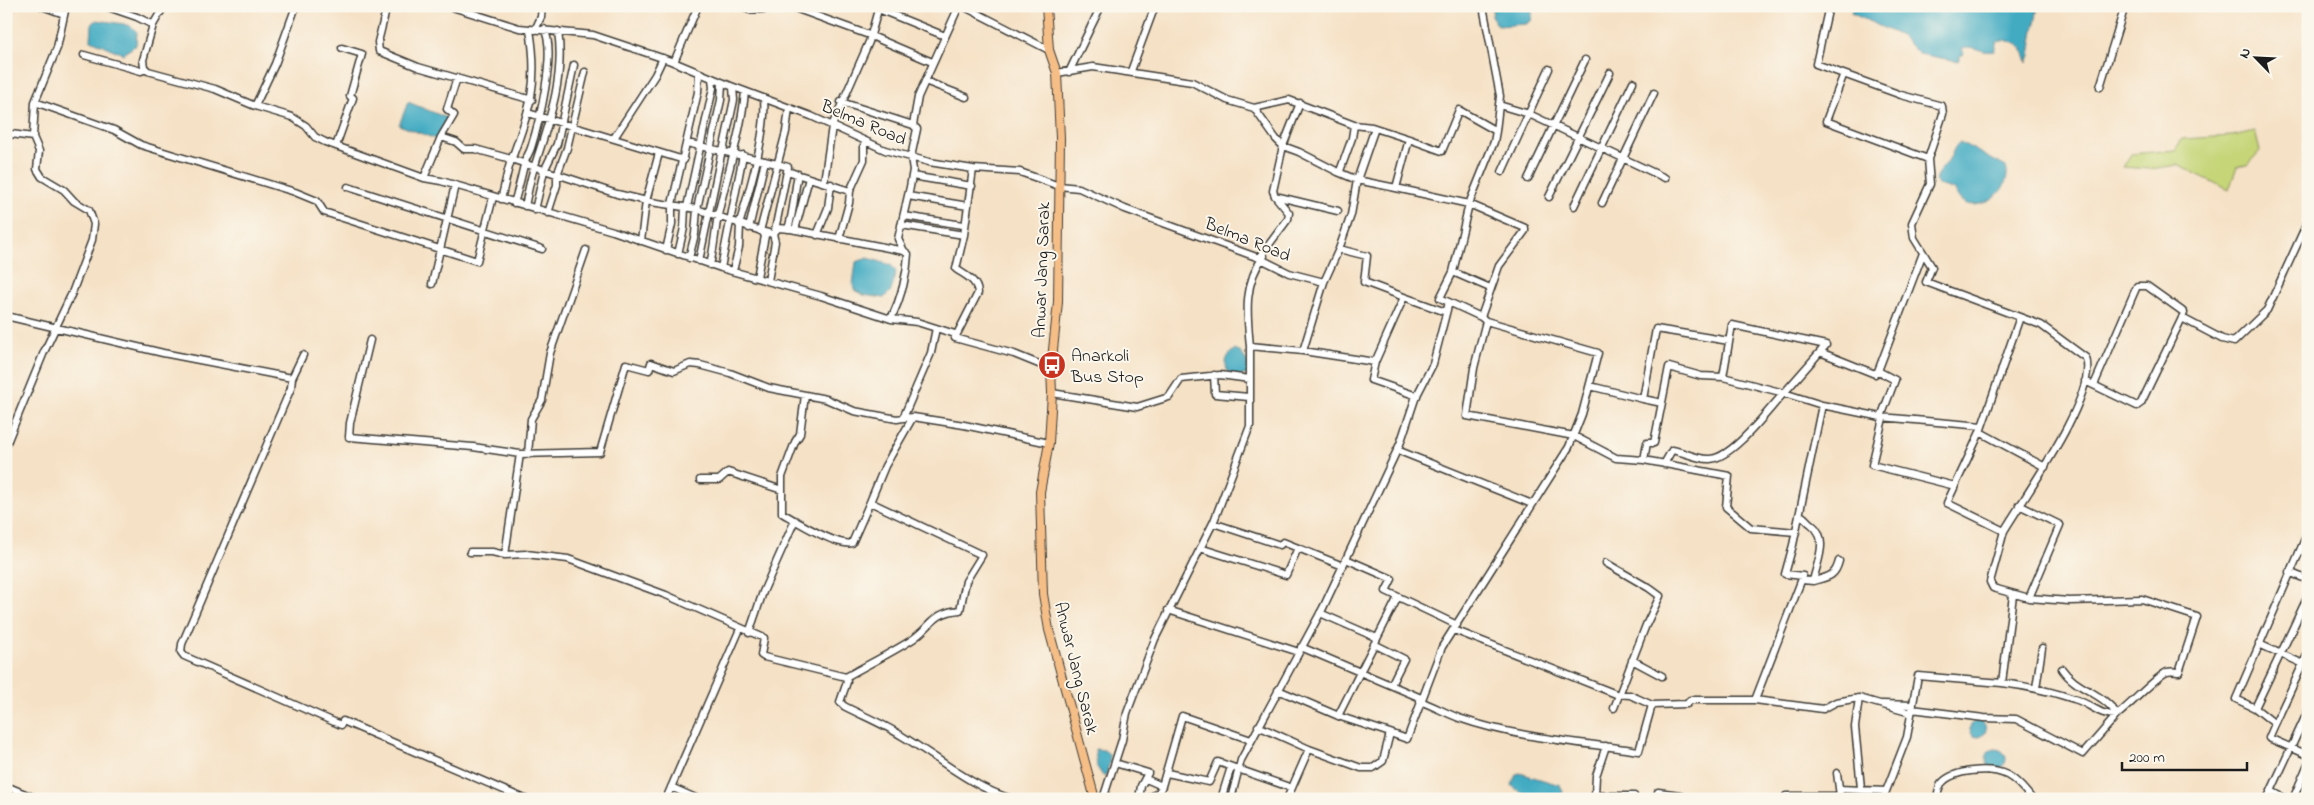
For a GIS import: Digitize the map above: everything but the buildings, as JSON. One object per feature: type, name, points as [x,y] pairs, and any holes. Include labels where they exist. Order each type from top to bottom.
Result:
[{"type":"main road","name":"Anwar Jang Sarak","points":[[1046,6],[1049,50],[1057,73],[1060,138],[1058,302],[1051,369],[1052,393],[1049,443],[1040,492],[1043,594],[1049,630],[1095,799]]},
{"type":"street","points":[[42,6],[64,14]]},
{"type":"street","points":[[6,445],[54,328],[72,293],[92,240],[94,224],[89,210],[74,201],[64,190],[42,177],[37,169],[38,151],[33,137],[35,102],[57,48],[66,6]]},
{"type":"street","points":[[105,6],[138,17],[153,25]]},
{"type":"street","points":[[146,69],[143,60],[153,25],[164,6]]},
{"type":"street","points":[[255,106],[271,73],[296,6]]},
{"type":"street","points":[[387,6],[378,42],[379,51],[418,67],[532,100]]},
{"type":"street","name":"Belma Road","points":[[449,6],[501,24],[532,30],[544,29],[592,35],[663,58],[789,108],[864,141],[911,157],[973,169],[1020,172],[1059,186],[1079,188],[1126,209],[1259,258],[1289,273],[1324,282]]},
{"type":"street","points":[[501,199],[511,160],[532,100],[535,59],[532,30],[541,17],[542,6]]},
{"type":"street","points":[[674,62],[698,6]]},
{"type":"street","points":[[743,6],[750,10],[792,7],[870,35],[932,62]]},
{"type":"street","points":[[871,6],[945,36]]},
{"type":"street","points":[[913,125],[918,97],[924,81],[959,6]]},
{"type":"street","points":[[963,6],[1049,50]]},
{"type":"street","points":[[1069,72],[1101,6]]},
{"type":"street","points":[[1131,71],[1155,6]]},
{"type":"street","points":[[1278,690],[1338,716],[1407,739],[1442,647],[1569,447],[1582,414],[1598,353],[1483,319],[1440,298],[1453,272],[1469,204],[1494,142],[1496,131],[1499,104],[1496,73],[1483,6]]},
{"type":"street","points":[[1213,523],[1280,546],[1283,542],[1392,579],[1386,591],[1455,628],[1618,694],[1630,695],[1652,705],[1687,704],[1690,700],[1754,700],[1822,709],[1836,702],[1859,698],[1876,704],[1912,709],[1984,718],[2016,719],[2082,754],[2117,715],[2158,678],[2166,672],[2180,672],[2197,616],[2142,598],[2069,601],[2029,598],[1993,588],[1990,582],[2004,531],[2045,467],[2068,423],[2085,381],[2088,363],[2086,358],[2042,325],[1926,282],[1932,267],[1914,238],[1912,223],[1930,184],[1928,159],[1943,114],[1942,106],[1843,76],[1816,64],[1829,6]]},
{"type":"street","points":[[2100,88],[2125,6]]},
{"type":"street","points":[[817,235],[828,208],[832,126],[869,42],[878,8]]},
{"type":"street","points":[[514,203],[524,164],[531,150],[540,117],[548,54],[547,35],[544,29]]},
{"type":"street","points":[[524,206],[534,167],[550,120],[560,49],[558,31]]},
{"type":"street","points":[[336,146],[353,98],[350,96],[362,54],[342,48]]},
{"type":"street","points":[[84,55],[141,71],[146,69],[215,89],[255,106],[292,118],[306,126],[315,137],[336,146],[424,178],[455,185],[641,241],[710,265],[768,280],[891,319],[917,322],[955,334],[956,338],[1014,354],[1051,369]]},
{"type":"street","points":[[614,138],[645,92],[663,58]]},
{"type":"street","points":[[1528,179],[1585,60]]},
{"type":"street","points":[[535,210],[544,171],[557,144],[574,65]]},
{"type":"street","points":[[1057,73],[1093,67],[1131,71],[1192,82],[1227,100],[1254,108],[1289,100],[1354,125],[1374,128],[1442,151],[1459,110],[1496,131]]},
{"type":"street","points":[[1502,172],[1549,69]]},
{"type":"street","points":[[548,214],[557,175],[568,148],[586,72]]},
{"type":"street","points":[[666,250],[672,224],[672,204],[684,160],[698,92],[699,73]]},
{"type":"street","points":[[1549,197],[1610,73]]},
{"type":"street","points":[[1843,76],[1826,121],[1928,159]]},
{"type":"street","points":[[424,178],[441,137],[454,115],[447,110],[457,78]]},
{"type":"street","points":[[678,254],[684,228],[686,207],[712,88],[712,78]]},
{"type":"street","points":[[924,81],[966,97]]},
{"type":"street","points":[[1574,206],[1633,82]]},
{"type":"street","points":[[689,258],[697,209],[712,148],[721,100],[722,83]]},
{"type":"street","points":[[699,261],[734,100],[733,87]]},
{"type":"street","points":[[710,265],[718,217],[745,92]]},
{"type":"street","points":[[1602,203],[1654,93]]},
{"type":"street","points":[[733,271],[739,247],[740,225],[766,111],[764,99]]},
{"type":"street","points":[[35,102],[114,130],[141,145],[295,192],[317,201],[324,212],[477,261],[493,197]]},
{"type":"street","points":[[841,102],[913,125],[917,129],[911,157],[912,176],[898,238],[904,251],[908,254],[908,270],[901,299],[891,319]]},
{"type":"street","points":[[1259,258],[1288,219],[1289,213],[1276,196],[1273,188],[1283,146],[1300,104]]},
{"type":"street","points":[[1499,104],[1554,125],[1665,178]]},
{"type":"street","points":[[761,231],[786,132],[789,108]]},
{"type":"street","points":[[1254,108],[1276,140],[1283,146],[1338,172],[1357,180],[1469,204],[1525,228],[1522,236],[1499,266],[1490,288],[1474,368],[1467,416],[1574,436],[1616,458],[1644,460],[1730,476],[1726,507],[1751,528],[1796,532]]},
{"type":"street","points":[[528,113],[684,160]]},
{"type":"street","points":[[1338,172],[1346,159],[1354,125]]},
{"type":"street","points":[[1302,351],[1324,282],[1339,249],[1350,215],[1357,180],[1374,128]]},
{"type":"street","points":[[6,139],[11,134],[33,137]]},
{"type":"street","points":[[441,137],[456,142],[464,149],[475,149],[646,201],[697,209],[761,231],[792,230],[904,251]]},
{"type":"street","points":[[1396,188],[1409,139]]},
{"type":"street","points":[[839,239],[850,203],[850,191],[864,160],[864,141]]},
{"type":"street","points":[[687,142],[788,167],[774,232],[775,242],[768,280]]},
{"type":"street","points":[[641,241],[646,201],[659,152]]},
{"type":"street","points":[[721,268],[743,155]]},
{"type":"street","points":[[749,228],[765,161]]},
{"type":"street","points":[[956,338],[978,293],[978,286],[974,281],[956,269],[964,235],[963,225],[972,186],[973,169]]},
{"type":"street","points":[[788,171],[850,191]]},
{"type":"street","points":[[792,230],[795,206],[794,195],[798,174]]},
{"type":"street","points":[[912,176],[972,186]]},
{"type":"street","points":[[792,230],[809,178]]},
{"type":"street","points":[[432,284],[455,185]]},
{"type":"street","points":[[348,187],[542,250]]},
{"type":"street","points":[[908,196],[968,206]]},
{"type":"street","points":[[1276,196],[1338,211]]},
{"type":"street","points":[[904,216],[963,225]]},
{"type":"street","points":[[2182,318],[2222,339],[2234,342],[2267,310],[2308,221]]},
{"type":"street","points":[[901,225],[964,235]]},
{"type":"street","points":[[757,278],[765,236],[761,231]]},
{"type":"street","points":[[1339,249],[1368,256],[1364,282],[1446,312]]},
{"type":"street","points":[[528,454],[531,419],[542,400],[550,353],[586,250]]},
{"type":"street","points":[[1820,352],[1875,374],[1878,371],[1923,253]]},
{"type":"street","points":[[1103,799],[1115,762],[1127,713],[1155,639],[1213,523],[1250,426],[1250,346],[1247,298],[1254,270],[1264,256],[1259,258]]},
{"type":"street","points":[[1453,272],[1490,288]]},
{"type":"street","points":[[2085,381],[2137,406],[2141,403],[2182,318],[2184,313],[2182,310],[2147,286],[2137,286],[2094,385]]},
{"type":"street","points":[[1404,297],[1375,362],[1371,380],[1417,396]]},
{"type":"street","points":[[1221,799],[1235,768],[1320,613],[1397,450],[1417,396],[1433,364],[1449,302]]},
{"type":"street","points":[[6,316],[163,353],[292,378]]},
{"type":"street","points":[[2004,531],[1946,503],[1981,429],[2020,317]]},
{"type":"street","points":[[1664,464],[1672,450],[1708,459],[1723,456],[1739,443],[1826,345],[1732,325],[1723,377]]},
{"type":"street","points":[[903,418],[931,353],[936,328]]},
{"type":"street","points":[[1643,399],[1656,329],[1729,341]]},
{"type":"street","points":[[370,340],[350,423],[349,437],[474,447],[520,454],[600,452],[626,364],[649,370],[651,363],[674,371],[690,364],[700,365],[730,373],[769,388],[838,402],[854,411],[897,419],[913,417],[1049,443]]},
{"type":"street","points":[[1250,346],[1302,351],[1375,362]]},
{"type":"street","points":[[303,355],[292,378],[292,388],[182,644],[181,652],[184,656],[525,799]]},
{"type":"street","points":[[1644,460],[1647,443],[1654,443],[1670,368],[1701,376],[1723,377],[1822,405],[1882,418],[1981,429],[2045,467]]},
{"type":"street","points":[[1878,371],[1896,380],[1882,418],[1872,465],[1955,486]]},
{"type":"street","points":[[1052,393],[1137,407],[1169,397],[1181,379],[1214,375],[1250,379]]},
{"type":"street","points":[[1214,375],[1215,394],[1249,397]]},
{"type":"street","points":[[1590,386],[1662,403]]},
{"type":"street","points":[[805,395],[800,434],[784,470],[782,513],[848,544],[852,544],[886,466],[913,417]]},
{"type":"street","points":[[1754,700],[1803,576],[1785,574],[1796,532],[1822,405]]},
{"type":"street","points":[[1397,450],[1532,504]]},
{"type":"street","points":[[505,555],[520,454]]},
{"type":"street","points":[[700,480],[719,480],[728,472],[782,490]]},
{"type":"street","points":[[470,552],[492,552],[505,555],[526,554],[568,559],[666,596],[764,638],[761,655],[769,660],[846,677],[911,641],[936,616],[947,611],[960,610],[966,581],[982,555],[870,502]]},
{"type":"street","points":[[2019,505],[2060,526],[2029,598]]},
{"type":"street","points":[[1799,515],[1804,516],[1820,533],[1822,541],[1813,581]]},
{"type":"street","points":[[749,632],[763,592],[795,520]]},
{"type":"street","points":[[2275,724],[2255,708],[2236,699],[2308,532]]},
{"type":"street","points":[[1200,548],[1286,575],[1298,548]]},
{"type":"street","points":[[1802,580],[1813,581],[1829,578],[1837,570],[1839,561]]},
{"type":"street","points":[[1606,563],[1660,596],[1618,694],[1614,708]]},
{"type":"street","points":[[2290,572],[2308,580]]},
{"type":"street","points":[[2002,682],[2013,595]]},
{"type":"street","points":[[2255,708],[2308,596]]},
{"type":"street","points":[[1338,716],[1398,597]]},
{"type":"street","points":[[1168,610],[1300,650],[1360,672],[1459,718],[1547,739],[1639,752],[1652,705]]},
{"type":"street","points":[[1320,613],[1376,641],[1404,659],[1391,685]]},
{"type":"street","points":[[666,799],[740,629]]},
{"type":"street","points":[[2259,644],[2305,665]]},
{"type":"street","points":[[2036,688],[2042,648]]},
{"type":"street","points":[[2308,653],[2305,665],[2269,738],[2308,755]]},
{"type":"street","points":[[1632,660],[1662,676]]},
{"type":"street","points":[[2062,669],[2068,677],[2087,692],[2102,698],[2112,706],[2117,715]]},
{"type":"street","points":[[1883,799],[1907,737],[1918,676],[2002,682],[2036,688],[2077,699],[2108,715],[2117,715]]},
{"type":"street","points":[[846,677],[847,682],[840,702],[844,706],[900,734],[956,773],[990,792],[1012,799]]},
{"type":"street","points":[[1859,698],[1855,727],[1861,788]]},
{"type":"street","points":[[2267,799],[2308,711]]},
{"type":"street","points":[[1148,799],[1159,792],[1167,774],[1182,716],[1251,740]]},
{"type":"street","points":[[1258,726],[1309,749],[1361,768],[1373,768],[1383,761],[1390,734]]},
{"type":"street","points":[[1606,746],[1595,782],[1595,795],[1604,797],[1634,796],[1634,799]]},
{"type":"street","points":[[1288,799],[1309,749]]},
{"type":"street","points":[[1115,762],[1148,773],[1141,786],[1139,799]]},
{"type":"street","points":[[1167,774],[1209,782],[1218,762],[1292,788]]},
{"type":"street","points":[[2293,799],[2308,764]]},
{"type":"street","points":[[1231,799],[1235,768]]},
{"type":"street","points":[[1937,799],[1938,790],[1942,782],[1968,771],[1984,770],[2006,774],[2017,782],[2032,799]]},
{"type":"street","points":[[1786,799],[1786,796],[1840,796],[1837,773]]},
{"type":"street","points":[[1146,778],[1162,786]]},
{"type":"street","points":[[6,786],[36,799]]},
{"type":"street","points":[[670,787],[698,799]]},
{"type":"street","points":[[1839,789],[1861,788],[1886,791]]},
{"type":"street","points":[[2271,791],[2286,799]]},
{"type":"street","points":[[1657,799],[1658,792],[1680,795],[1679,799]]},
{"type":"green space","points":[[2255,131],[2260,151],[2247,165],[2237,166],[2229,190],[2178,165],[2150,169],[2123,167],[2131,154],[2175,150],[2182,139],[2232,136]]},
{"type":"water","points":[[1493,6],[1532,6],[1532,20],[1526,24],[1498,26],[1492,17]]},
{"type":"water","points":[[1853,6],[2038,6],[2027,63],[2022,47],[2004,40],[1997,41],[1994,51],[1989,52],[1970,47],[1962,48],[1964,54],[1960,56],[1958,61],[1919,54],[1901,36],[1851,13]]},
{"type":"water","points":[[97,20],[132,27],[137,32],[136,45],[123,54],[91,40],[92,24]]},
{"type":"water","points":[[408,102],[447,118],[438,140],[399,125]]},
{"type":"water","points":[[1960,142],[2006,167],[2007,177],[2003,187],[1996,195],[1977,205],[1968,204],[1960,200],[1955,190],[1938,185],[1935,180],[1937,174]]},
{"type":"water","points":[[868,258],[891,265],[896,272],[891,291],[884,298],[863,295],[854,290],[856,262]]},
{"type":"water","points":[[1234,350],[1240,352],[1248,362],[1248,374],[1240,376],[1228,373],[1226,360]]},
{"type":"water","points":[[1975,721],[1981,721],[1986,726],[1984,735],[1975,737],[1970,732],[1970,726]]},
{"type":"water","points":[[1095,749],[1104,750],[1109,754],[1110,761],[1106,775],[1103,776],[1097,767]]},
{"type":"water","points":[[1996,749],[2003,752],[2006,759],[2003,766],[1996,769],[1989,766],[1986,759],[1989,752]]},
{"type":"water","points":[[1520,773],[1560,785],[1563,792],[1558,799],[1526,794],[1512,785],[1516,774]]},
{"type":"place","name":"Anarkoli Bus Stop","points":[[1052,365]]}]
